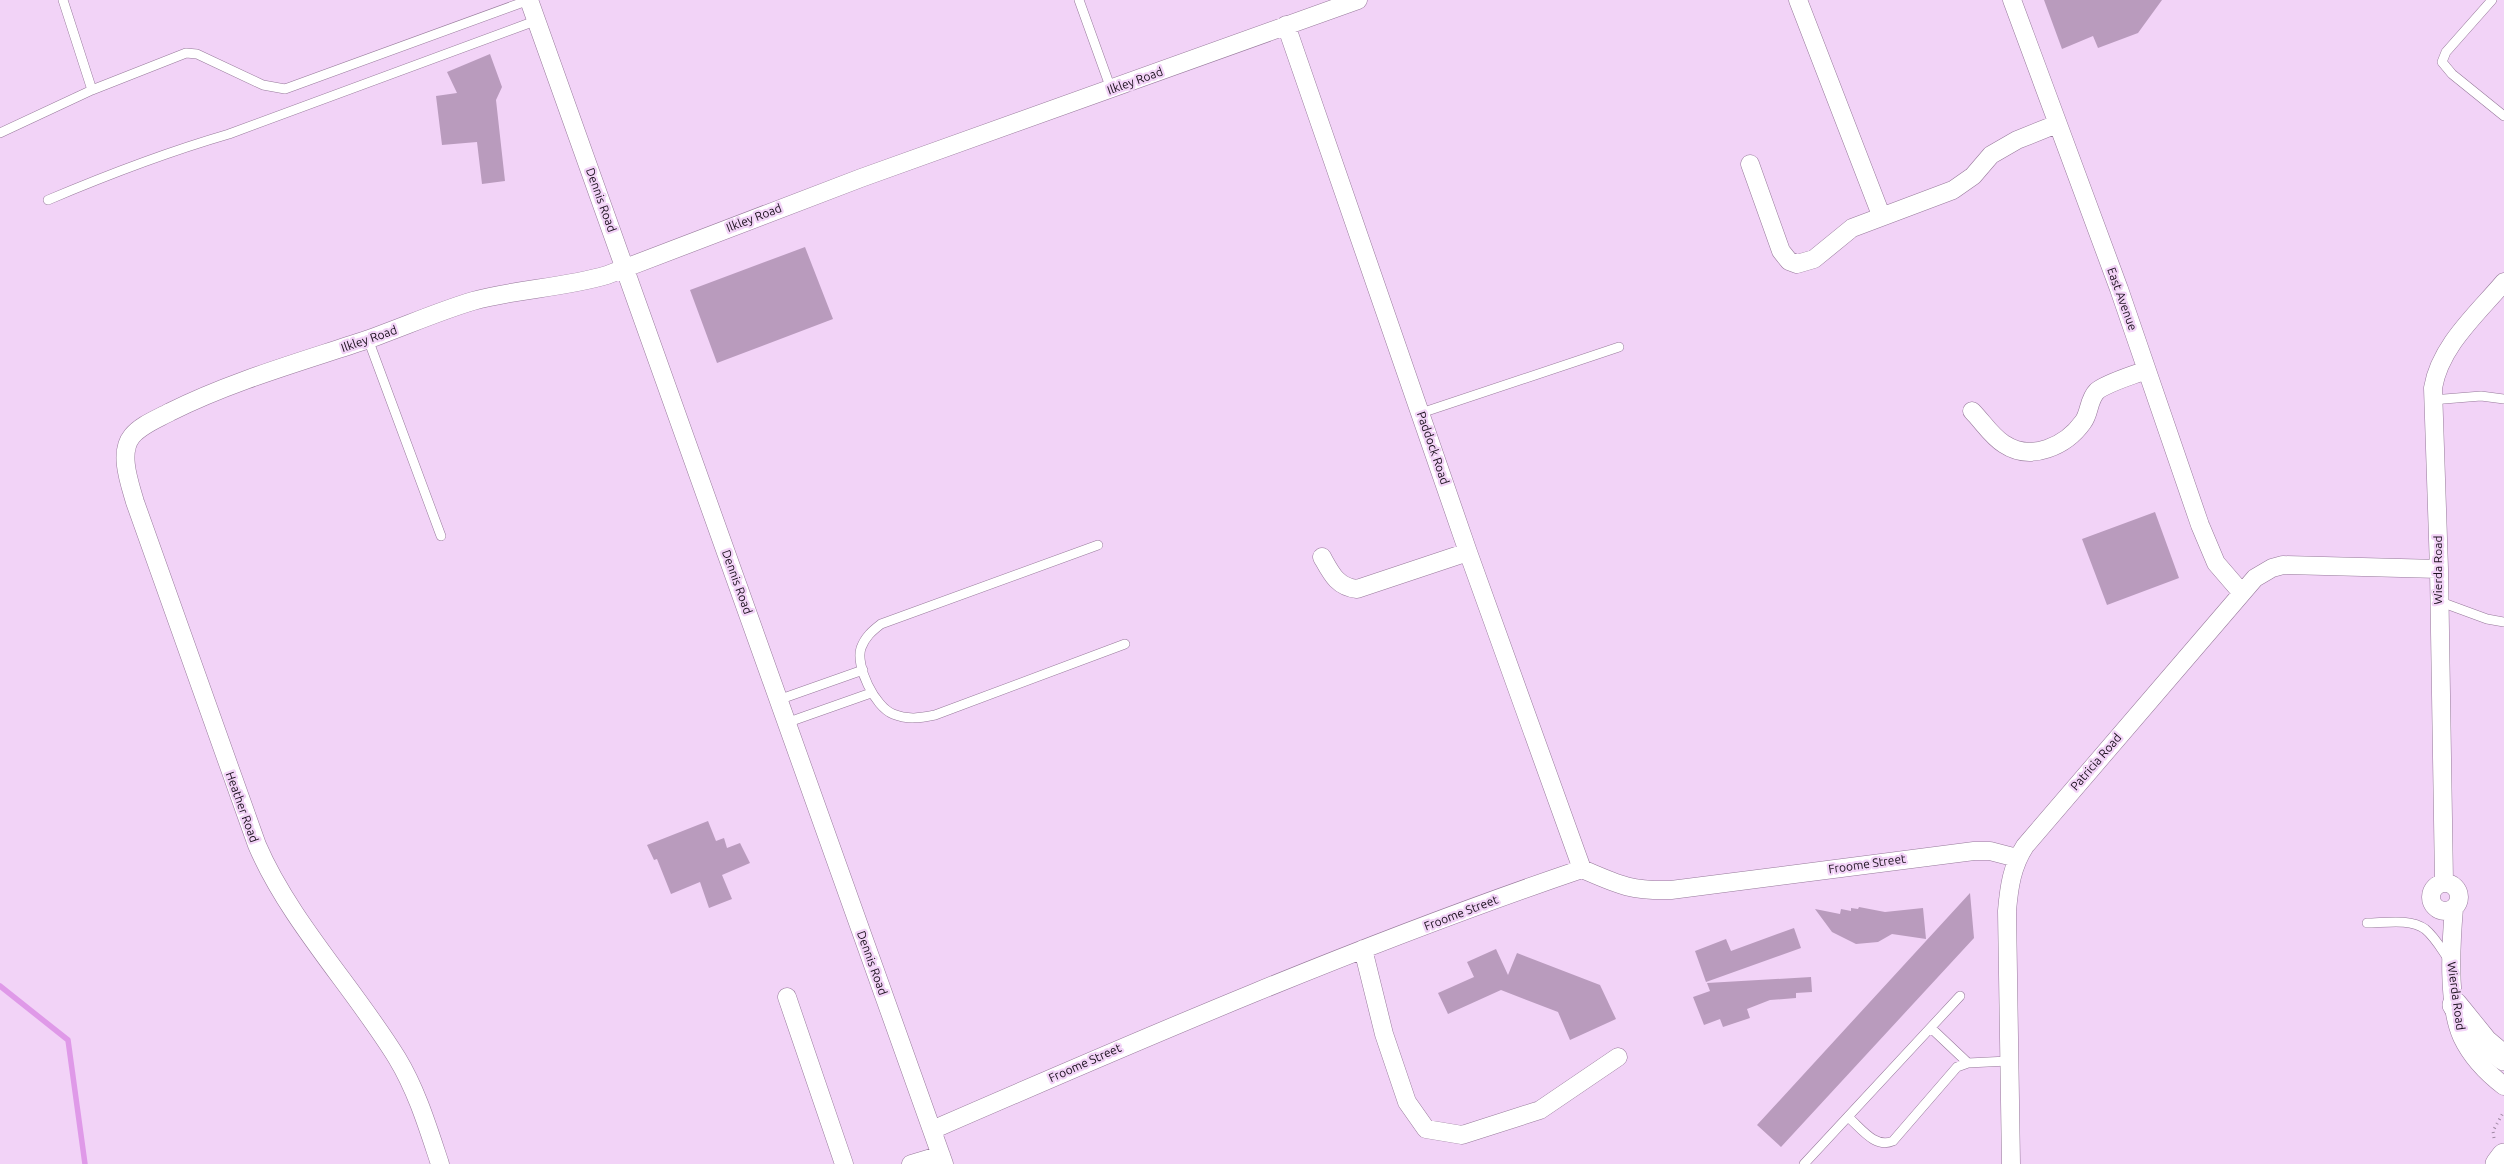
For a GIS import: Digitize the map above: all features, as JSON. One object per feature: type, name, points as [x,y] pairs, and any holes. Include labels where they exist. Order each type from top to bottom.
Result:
[{"type":"main road","points":[[2455,1005],[2485,1042],[2504,1058]]},
{"type":"street","name":"Dennis Road","points":[[529,0],[942,1159]]},
{"type":"street","name":"Ilkley Road","points":[[148,423],[190,402],[234,384],[368,340],[473,301],[551,286],[589,281],[861,178],[1358,0]]},
{"type":"street","points":[[1798,0],[1881,215]]},
{"type":"street","name":"East Avenue","points":[[2012,0],[2210,551],[2216,563],[2241,592]]},
{"type":"street","name":"Paddock Road","points":[[1286,25],[1468,552],[1582,869]]},
{"type":"street","points":[[1750,164],[1781,251],[1789,261],[1797,264],[1814,260],[1852,228],[1881,215],[1953,190],[1973,176],[1991,155],[2017,140],[2057,124]]},
{"type":"street","name":"Wierda Road","points":[[2504,282],[2441,361],[2436,372],[2432,400],[2439,569],[2438,601],[2444,882],[2437,884],[2431,893],[2432,902],[2446,908],[2455,1005],[2463,1039],[2480,1064],[2504,1086]]},
{"type":"street","points":[[1972,411],[2003,444],[2024,453],[2056,446],[2074,435],[2078,430],[2086,418],[2090,403],[2098,391],[2146,370]]},
{"type":"street","name":"Heather Road","points":[[148,423],[131,436],[127,446],[130,483],[257,845],[278,887],[398,1059],[416,1097],[440,1164]]},
{"type":"street","points":[[1322,557],[1339,583],[1344,587],[1357,590],[1468,552]]},
{"type":"street","name":"Patricia Road","points":[[2011,1164],[2007,911],[2010,884],[2018,858],[2038,829],[2255,578],[2272,568],[2283,565],[2439,569]]},
{"type":"street","name":"Froome Street","points":[[932,1130],[1171,1026],[1363,949],[1582,869],[1633,890],[1649,891],[1671,890],[1974,851],[1990,851],[2018,858]]},
{"type":"street","points":[[1363,949],[1384,1034],[1407,1102],[1426,1129],[1462,1135],[1540,1110],[1618,1057]]},
{"type":"street","points":[[787,997],[844,1164]]},
{"type":"street","points":[[911,1164],[942,1159]]},
{"type":"lane","points":[[63,0],[92,90]]},
{"type":"lane","points":[[0,133],[92,90],[186,53],[197,54],[263,85],[285,89],[529,0]]},
{"type":"lane","points":[[1079,0],[1111,90]]},
{"type":"lane","points":[[2492,0],[2446,52],[2442,62],[2452,74],[2504,116]]},
{"type":"lane","points":[[48,200],[125,168],[197,142],[229,134],[535,21]]},
{"type":"lane","points":[[368,340],[442,536]]},
{"type":"lane","points":[[1421,413],[1619,347]]},
{"type":"lane","points":[[2432,400],[2482,396],[2504,399]]},
{"type":"lane","points":[[1098,545],[881,624],[868,634],[860,650],[863,670],[871,693],[880,704],[892,714],[914,719],[935,715],[1125,644]]},
{"type":"lane","points":[[2438,601],[2487,619],[2504,622]]},
{"type":"lane","points":[[778,700],[863,670]]},
{"type":"lane","points":[[786,722],[871,693]]},
{"type":"lane","points":[[2367,923],[2403,922],[2420,927],[2451,956]]},
{"type":"lane","points":[[1804,1164],[1960,996]]},
{"type":"lane","points":[[1931,1028],[1968,1064]]},
{"type":"lane","points":[[1848,1117],[1878,1143],[1885,1144],[1893,1141],[1949,1075],[1958,1068],[1968,1064],[2008,1061]]},
{"type":"path","points":[[2500,1155],[2493,1138],[2493,1131],[2504,1111]]},
{"type":"building","points":[[2044,0],[2162,0],[2138,33],[2098,48],[2093,36],[2062,49]]},
{"type":"building","points":[[490,54],[502,87],[496,100],[505,181],[482,184],[477,142],[442,145],[436,96],[457,93],[447,72]]},
{"type":"building","points":[[805,247],[833,319],[717,363],[690,290]]},
{"type":"building","points":[[2155,512],[2179,578],[2107,605],[2082,539]]},
{"type":"building","points":[[708,821],[716,841],[724,838],[727,848],[740,843],[750,863],[722,875],[732,899],[709,908],[700,882],[671,894],[657,859],[654,860],[647,845]]},
{"type":"building","points":[[1970,893],[1974,938],[1781,1147],[1757,1125]]},
{"type":"building","points":[[1859,907],[1885,912],[1923,908],[1926,939],[1892,934],[1878,942],[1856,944],[1832,932],[1815,909],[1840,914],[1841,909],[1851,911],[1851,908],[1858,909]]},
{"type":"building","points":[[1794,928],[1801,948],[1706,982],[1695,951],[1726,939],[1731,951]]},
{"type":"building","points":[[1496,949],[1508,975],[1517,953],[1600,985],[1616,1019],[1570,1040],[1558,1012],[1501,990],[1448,1014],[1438,993],[1474,977],[1467,962]]},
{"type":"building","points":[[1811,977],[1812,992],[1796,993],[1796,998],[1770,1000],[1747,1009],[1750,1018],[1723,1027],[1720,1019],[1704,1025],[1693,997],[1710,991],[1707,983]]},
{"type":"waterway","points":[[0,986],[68,1040],[85,1164]]}]
